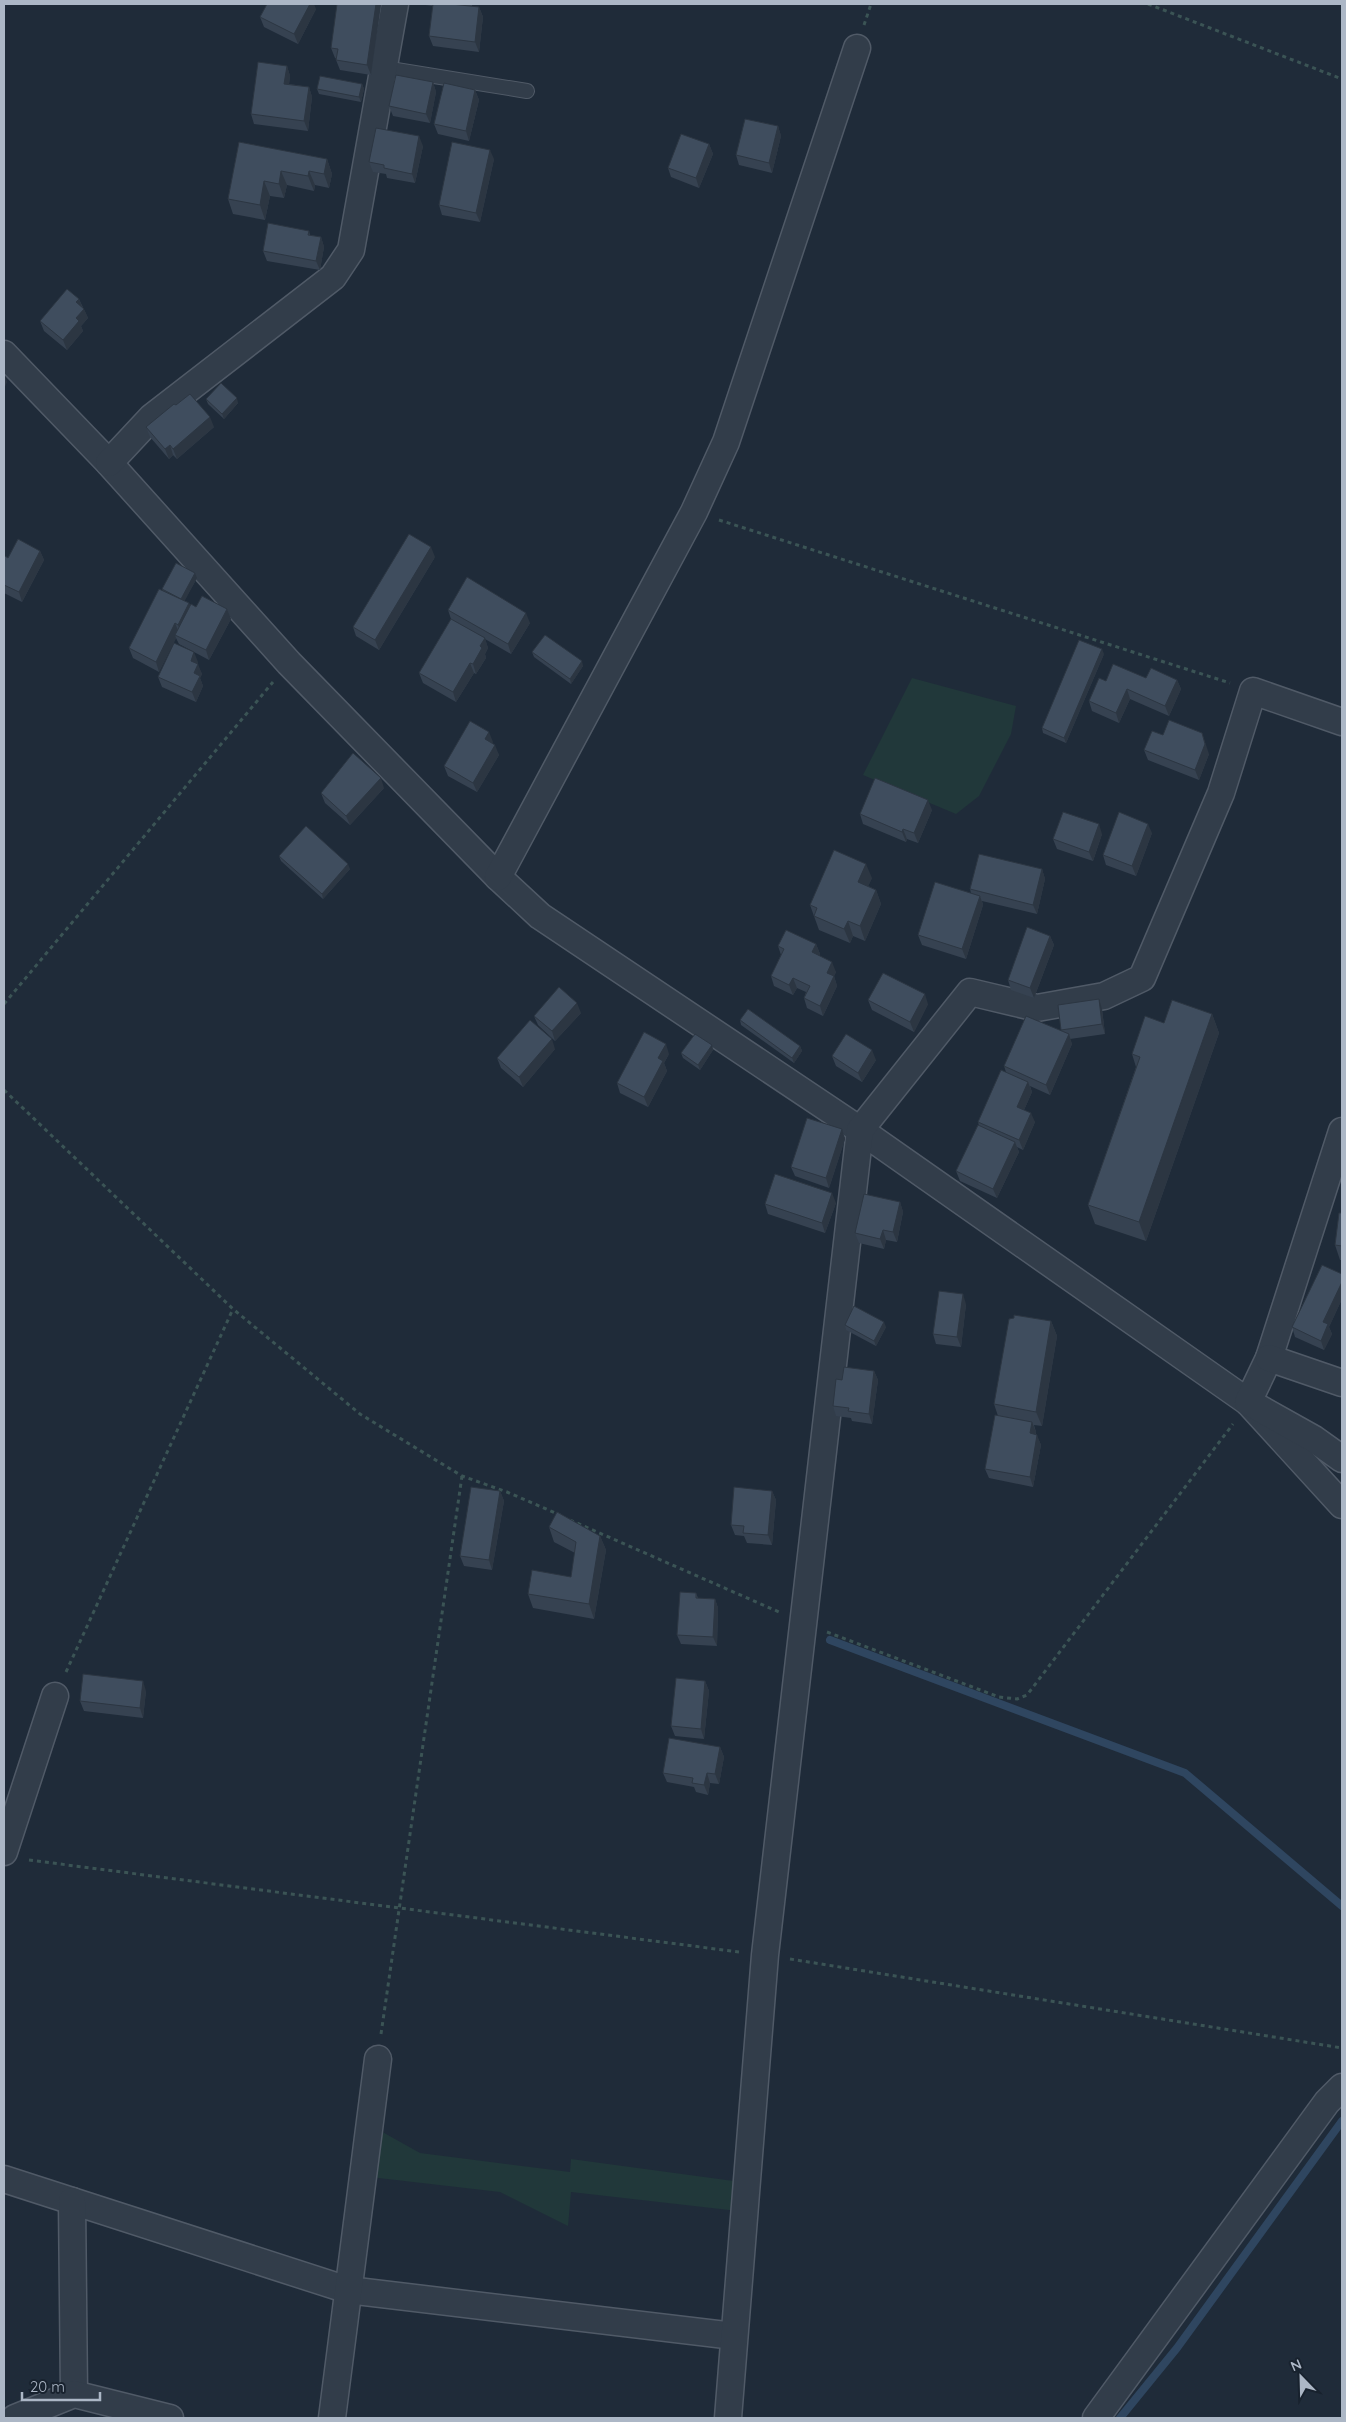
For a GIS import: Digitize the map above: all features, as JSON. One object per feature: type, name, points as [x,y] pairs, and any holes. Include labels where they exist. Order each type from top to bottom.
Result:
[{"type":"street","points":[[109,463],[152,417],[333,277],[351,250],[395,4]]},
{"type":"street","points":[[498,877],[694,512],[726,442],[857,48]]},
{"type":"street","points":[[4,354],[109,463],[289,663],[498,877],[540,916],[860,1130],[1248,1402],[1314,1438],[1342,1458]]},
{"type":"street","points":[[728,2418],[765,1955],[860,1130],[970,992],[1037,1008],[1104,996],[1142,978],[1221,793],[1253,691],[1342,722]]},
{"type":"street","points":[[1248,1402],[1269,1358],[1342,1131]]},
{"type":"street","points":[[1269,1358],[1342,1383]]},
{"type":"street","points":[[1248,1402],[1342,1505]]},
{"type":"street","points":[[14,1856],[55,1696]]},
{"type":"street","points":[[332,2418],[378,2059]]},
{"type":"street","points":[[1096,2418],[1327,2102],[1342,2087]]},
{"type":"street","points":[[4,2179],[348,2290],[734,2336]]},
{"type":"street","points":[[72,2202],[74,2394]]},
{"type":"street","points":[[15,2418],[74,2394],[170,2418]]},
{"type":"lane","points":[[384,68],[527,91]]},
{"type":"path","points":[[1148,4],[1342,79]]},
{"type":"path","points":[[694,512],[1253,691]]},
{"type":"path","points":[[4,1004],[289,663]]},
{"type":"path","points":[[4,1090],[233,1309],[360,1414],[462,1476],[507,1492],[804,1623],[999,1697],[1017,1699],[1027,1696],[1248,1402]]},
{"type":"path","points":[[55,1696],[233,1309]]},
{"type":"path","points":[[378,2059],[462,1476]]},
{"type":"path","points":[[14,1856],[765,1955],[1342,2048]]},
{"type":"green space","points":[[912,678],[1016,706],[1011,734],[979,796],[956,814],[863,775]]},
{"type":"green space","points":[[377,2129],[420,2153],[570,2172],[571,2159],[741,2182],[738,2211],[571,2192],[568,2226],[500,2192],[370,2177]]},
{"type":"building","points":[[267,4],[310,4],[294,34],[260,17]]},
{"type":"building","points":[[337,4],[376,4],[367,65],[336,60],[338,49],[331,48]]},
{"type":"building","points":[[433,4],[479,7],[475,42],[429,36]]},
{"type":"building","points":[[258,62],[287,66],[284,84],[309,87],[304,121],[251,114]]},
{"type":"building","points":[[396,75],[433,82],[426,114],[389,106]]},
{"type":"building","points":[[320,76],[362,84],[359,97],[317,89]]},
{"type":"building","points":[[444,83],[475,90],[466,131],[434,124]]},
{"type":"building","points":[[745,119],[778,126],[769,163],[736,155]]},
{"type":"building","points":[[376,128],[419,136],[412,174],[384,168],[384,165],[369,162]]},
{"type":"building","points":[[681,134],[709,144],[696,178],[668,168]]},
{"type":"building","points":[[239,142],[327,159],[324,174],[309,171],[308,176],[281,171],[279,184],[264,181],[260,205],[228,199]]},
{"type":"building","points":[[452,142],[490,150],[476,213],[439,205]]},
{"type":"building","points":[[268,223],[309,231],[308,235],[321,237],[316,261],[263,251]]},
{"type":"building","points":[[67,289],[79,299],[76,302],[84,309],[76,318],[79,321],[63,340],[40,321]]},
{"type":"building","points":[[221,383],[237,398],[222,414],[206,399]]},
{"type":"building","points":[[190,394],[210,417],[173,449],[170,445],[165,449],[146,427],[174,404],[176,405]]},
{"type":"building","points":[[409,534],[431,547],[375,640],[353,627]]},
{"type":"building","points":[[18,539],[40,551],[19,592],[4,585],[4,558],[5,556],[8,558]]},
{"type":"building","points":[[176,563],[195,573],[181,599],[162,589]]},
{"type":"building","points":[[467,577],[526,613],[508,644],[448,610]]},
{"type":"building","points":[[159,589],[189,603],[178,625],[175,623],[156,662],[129,648]]},
{"type":"building","points":[[202,596],[227,609],[206,650],[175,635],[191,604],[196,607]]},
{"type":"building","points":[[451,619],[485,638],[473,664],[470,663],[453,692],[419,673]]},
{"type":"building","points":[[545,635],[582,661],[570,679],[532,652]]},
{"type":"building","points":[[1079,640],[1102,649],[1064,738],[1042,728]]},
{"type":"building","points":[[174,643],[194,652],[191,661],[198,664],[194,673],[200,676],[192,692],[158,677]]},
{"type":"building","points":[[1113,664],[1146,678],[1151,668],[1177,680],[1165,706],[1127,689],[1116,713],[1089,701],[1099,678],[1106,681]]},
{"type":"building","points":[[1169,720],[1202,733],[1205,744],[1195,770],[1144,750],[1152,731],[1163,735]]},
{"type":"building","points":[[470,721],[489,732],[485,739],[495,745],[473,783],[444,766]]},
{"type":"building","points":[[353,753],[381,778],[346,816],[321,793]]},
{"type":"building","points":[[875,778],[928,800],[914,833],[903,829],[902,832],[860,814]]},
{"type":"building","points":[[1063,812],[1099,824],[1089,852],[1053,839]]},
{"type":"building","points":[[1119,812],[1148,824],[1132,866],[1103,855]]},
{"type":"building","points":[[306,826],[348,864],[322,894],[279,856]]},
{"type":"building","points":[[834,850],[866,864],[858,882],[876,890],[860,926],[848,921],[844,929],[814,916],[817,908],[810,905]]},
{"type":"building","points":[[979,854],[1042,869],[1033,905],[970,889]]},
{"type":"building","points":[[935,882],[980,896],[962,949],[918,935]]},
{"type":"building","points":[[1027,927],[1050,936],[1030,988],[1008,980]]},
{"type":"building","points":[[786,930],[816,944],[812,952],[832,962],[827,973],[834,976],[820,1006],[804,998],[810,986],[793,978],[789,985],[771,976],[784,949],[778,946]]},
{"type":"building","points":[[883,973],[925,994],[910,1022],[868,1000]]},
{"type":"building","points":[[559,987],[577,1003],[552,1031],[534,1016]]},
{"type":"building","points":[[1099,999],[1102,1024],[1061,1030],[1058,1005]]},
{"type":"building","points":[[1172,1000],[1212,1014],[1139,1222],[1088,1205],[1140,1057],[1132,1054],[1145,1016],[1164,1023]]},
{"type":"building","points":[[748,1009],[800,1046],[792,1058],[740,1020]]},
{"type":"building","points":[[1026,1016],[1069,1034],[1046,1085],[1004,1066]]},
{"type":"building","points":[[530,1020],[552,1039],[519,1077],[497,1058]]},
{"type":"building","points":[[644,1032],[666,1044],[658,1058],[663,1061],[644,1097],[617,1083]]},
{"type":"building","points":[[695,1034],[712,1045],[698,1065],[681,1053]]},
{"type":"building","points":[[846,1034],[872,1050],[858,1073],[832,1056]]},
{"type":"building","points":[[1001,1070],[1028,1082],[1017,1107],[1031,1113],[1019,1140],[978,1122]]},
{"type":"building","points":[[807,1118],[842,1129],[826,1178],[791,1167]]},
{"type":"building","points":[[978,1125],[1015,1142],[993,1189],[956,1171]]},
{"type":"building","points":[[775,1174],[832,1193],[822,1223],[765,1204]]},
{"type":"building","points":[[864,1194],[900,1202],[893,1232],[883,1230],[880,1239],[855,1233]]},
{"type":"building","points":[[1339,1213],[1342,1213],[1342,1246],[1335,1245]]},
{"type":"building","points":[[1322,1265],[1342,1274],[1342,1282],[1323,1322],[1328,1324],[1321,1341],[1292,1327]]},
{"type":"building","points":[[939,1291],[963,1294],[957,1337],[933,1334]]},
{"type":"building","points":[[854,1306],[884,1322],[874,1341],[845,1325]]},
{"type":"building","points":[[1014,1315],[1051,1321],[1036,1412],[994,1404],[1009,1319],[1014,1318]]},
{"type":"building","points":[[844,1367],[874,1371],[869,1414],[848,1411],[849,1408],[833,1406],[836,1379],[842,1380]]},
{"type":"building","points":[[995,1415],[1032,1422],[1030,1433],[1037,1435],[1030,1477],[985,1469]]},
{"type":"building","points":[[471,1487],[500,1491],[489,1560],[460,1556]]},
{"type":"building","points":[[734,1487],[772,1491],[768,1535],[743,1533],[744,1526],[731,1525]]},
{"type":"building","points":[[557,1512],[600,1536],[589,1604],[528,1594],[532,1570],[571,1577],[576,1542],[549,1527]]},
{"type":"building","points":[[680,1592],[696,1593],[696,1598],[715,1599],[713,1637],[677,1635]]},
{"type":"building","points":[[83,1674],[143,1681],[140,1708],[80,1701]]},
{"type":"building","points":[[676,1678],[705,1681],[701,1729],[671,1726]]},
{"type":"building","points":[[669,1738],[720,1747],[715,1774],[707,1773],[704,1785],[692,1783],[693,1778],[663,1773]]},
{"type":"waterway","points":[[830,1640],[1185,1773],[1342,1906]]},
{"type":"waterway","points":[[1120,2418],[1177,2348],[1342,2121]]}]
